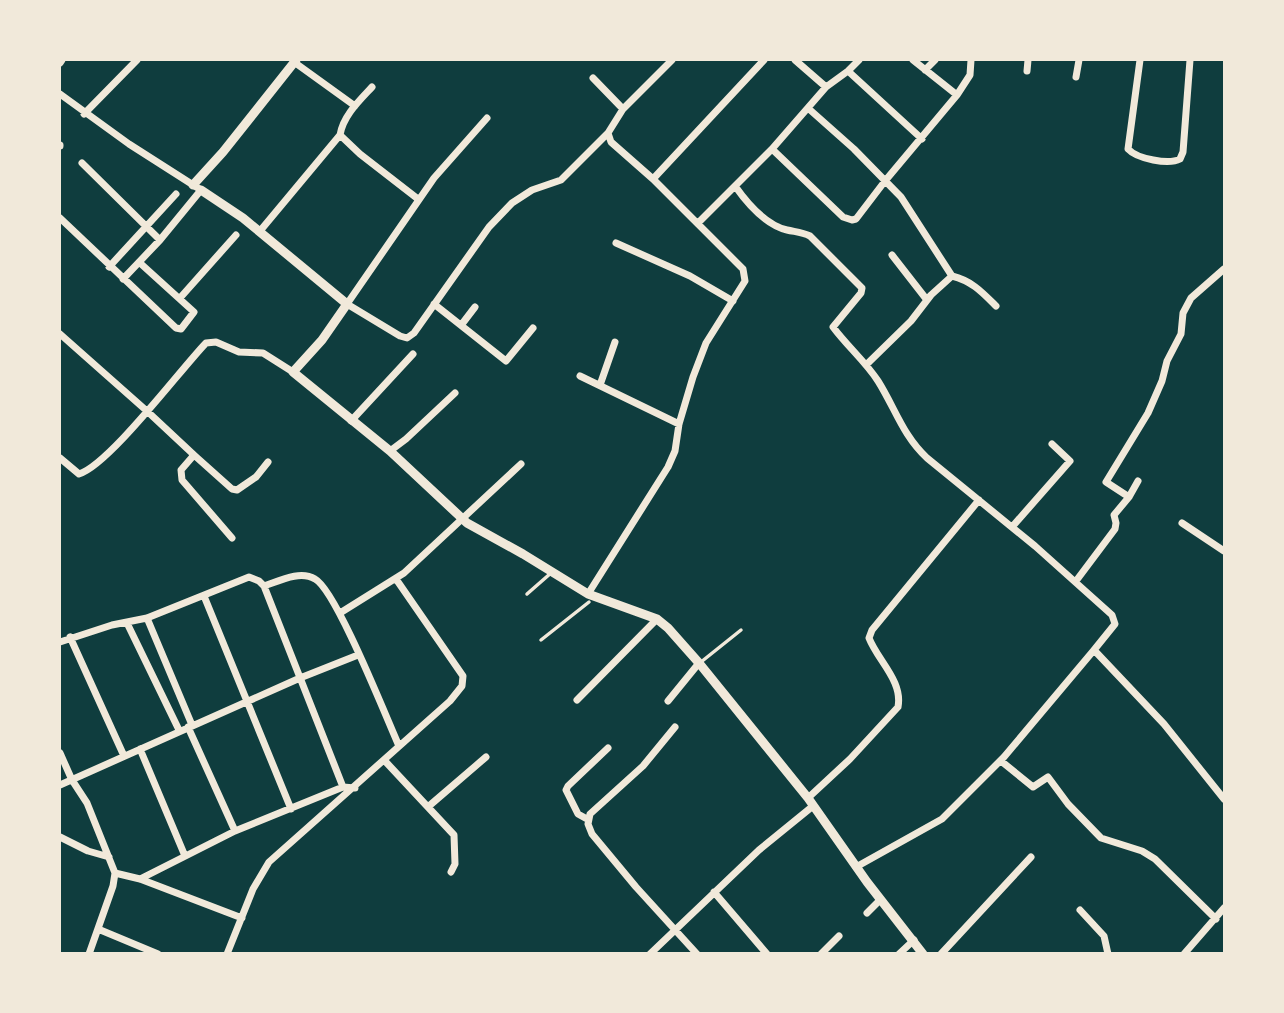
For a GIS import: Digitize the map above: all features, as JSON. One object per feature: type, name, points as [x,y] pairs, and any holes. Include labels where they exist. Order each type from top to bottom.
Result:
[{"type":"street","points":[[84,114],[137,60]]},
{"type":"street","points":[[60,94],[84,114],[260,231],[347,304],[407,338],[414,333],[489,227],[512,202],[532,190],[561,180],[608,132],[623,109],[671,60]]},
{"type":"street","points":[[653,179],[764,60]]},
{"type":"street","points":[[795,60],[826,87]]},
{"type":"street","points":[[698,223],[772,149],[826,87],[859,60]]},
{"type":"street","points":[[913,60],[957,95]]},
{"type":"street","points":[[925,70],[935,60]]},
{"type":"street","points":[[772,149],[848,219],[856,219],[957,95],[970,75],[971,60]]},
{"type":"street","points":[[1027,71],[1028,60]]},
{"type":"street","points":[[1076,77],[1079,60]]},
{"type":"street","points":[[1140,60],[1128,149],[1133,154],[1172,162],[1180,159],[1183,152],[1190,60]]},
{"type":"street","points":[[123,279],[160,240],[223,152],[295,61],[355,106]]},
{"type":"street","points":[[848,71],[922,139]]},
{"type":"street","points":[[593,78],[623,109]]},
{"type":"street","points":[[260,231],[340,135],[341,127],[355,106],[372,87]]},
{"type":"street","points":[[809,109],[855,149],[901,197],[952,276],[966,279],[978,287],[996,306]]},
{"type":"street","points":[[293,372],[322,340],[434,178],[487,118]]},
{"type":"street","points":[[591,598],[668,467],[706,343],[745,281],[745,274],[698,223],[611,142],[608,132]]},
{"type":"street","points":[[340,135],[359,154],[418,199]]},
{"type":"street","points":[[82,163],[160,240]]},
{"type":"street","points":[[735,186],[772,224],[810,236],[862,288],[861,293],[833,327],[878,382],[902,429],[916,448],[1076,580],[1112,615],[1115,624],[1001,761],[942,819],[856,867]]},
{"type":"street","points":[[109,267],[176,194]]},
{"type":"street","points":[[60,218],[109,267],[176,328],[181,329],[194,312],[140,262]]},
{"type":"street","points":[[180,298],[236,235]]},
{"type":"street","points":[[616,243],[690,276],[733,301]]},
{"type":"street","points":[[892,255],[927,300]]},
{"type":"street","points":[[1129,497],[1106,482],[1148,412],[1162,381],[1167,361],[1181,334],[1183,313],[1191,298],[1224,269]]},
{"type":"street","points":[[866,365],[952,276]]},
{"type":"street","points":[[434,304],[506,361],[533,328]]},
{"type":"street","points":[[462,324],[475,307]]},
{"type":"street","points":[[60,334],[234,490],[256,477],[268,462]]},
{"type":"street","points":[[60,458],[76,473],[81,474],[111,450],[148,412],[206,342],[239,352],[263,353],[293,372],[390,451],[465,522],[552,572],[591,598],[657,619],[699,663],[811,802],[880,900],[923,954]]},
{"type":"street","points":[[600,385],[615,342]]},
{"type":"street","points":[[351,421],[413,354]]},
{"type":"street","points":[[580,376],[679,424]]},
{"type":"street","points":[[390,451],[455,393]]},
{"type":"street","points":[[1012,527],[1070,461],[1052,444]]},
{"type":"street","points":[[194,455],[181,470],[182,480],[232,538]]},
{"type":"street","points":[[340,613],[396,579],[465,522],[521,464]]},
{"type":"street","points":[[1076,580],[1115,529],[1114,515],[1138,481]]},
{"type":"street","points":[[650,954],[811,802],[898,707],[900,698],[895,682],[873,649],[869,638],[872,629],[979,500]]},
{"type":"street","points":[[1182,523],[1224,551]]},
{"type":"street","points":[[264,586],[304,575],[316,579],[325,587],[340,613],[399,746]]},
{"type":"street","points":[[60,642],[69,637],[147,618],[249,578],[259,581],[264,586],[343,787]]},
{"type":"street","points":[[227,954],[254,889],[269,862],[299,833],[386,761],[450,701],[462,686],[464,678],[396,579]]},
{"type":"street","points":[[204,596],[249,701],[290,808]]},
{"type":"street","points":[[147,618],[186,728]]},
{"type":"street","points":[[577,700],[657,619]]},
{"type":"street","points":[[127,623],[186,728],[234,831]]},
{"type":"street","points":[[69,637],[124,756]]},
{"type":"street","points":[[1094,650],[1164,724],[1224,799]]},
{"type":"street","points":[[60,785],[300,678],[358,655]]},
{"type":"street","points":[[668,701],[699,663]]},
{"type":"street","points":[[587,819],[643,766],[675,727]]},
{"type":"street","points":[[608,748],[566,790],[578,814],[587,819],[592,834],[697,954]]},
{"type":"street","points":[[139,749],[185,856]]},
{"type":"street","points":[[60,754],[87,803],[116,873],[89,954]]},
{"type":"street","points":[[429,806],[486,757]]},
{"type":"street","points":[[386,761],[454,835],[454,864],[451,872]]},
{"type":"street","points":[[1001,761],[1033,788],[1048,777],[1068,804],[1101,838],[1142,851],[1155,859],[1216,919]]},
{"type":"street","points":[[140,878],[234,831],[343,787],[355,788]]},
{"type":"street","points":[[60,837],[88,851],[109,857]]},
{"type":"street","points":[[941,954],[1031,857]]},
{"type":"street","points":[[116,873],[140,878],[242,918]]},
{"type":"street","points":[[714,892],[767,954]]},
{"type":"street","points":[[867,913],[880,900]]},
{"type":"street","points":[[1184,954],[1224,908]]},
{"type":"street","points":[[1080,910],[1104,936],[1108,954]]},
{"type":"street","points":[[98,929],[158,954]]},
{"type":"street","points":[[821,954],[839,936]]},
{"type":"street","points":[[899,954],[914,940]]},
{"type":"lane","points":[[527,594],[552,572]]},
{"type":"lane","points":[[541,640],[591,598]]},
{"type":"lane","points":[[699,663],[741,630]]}]
